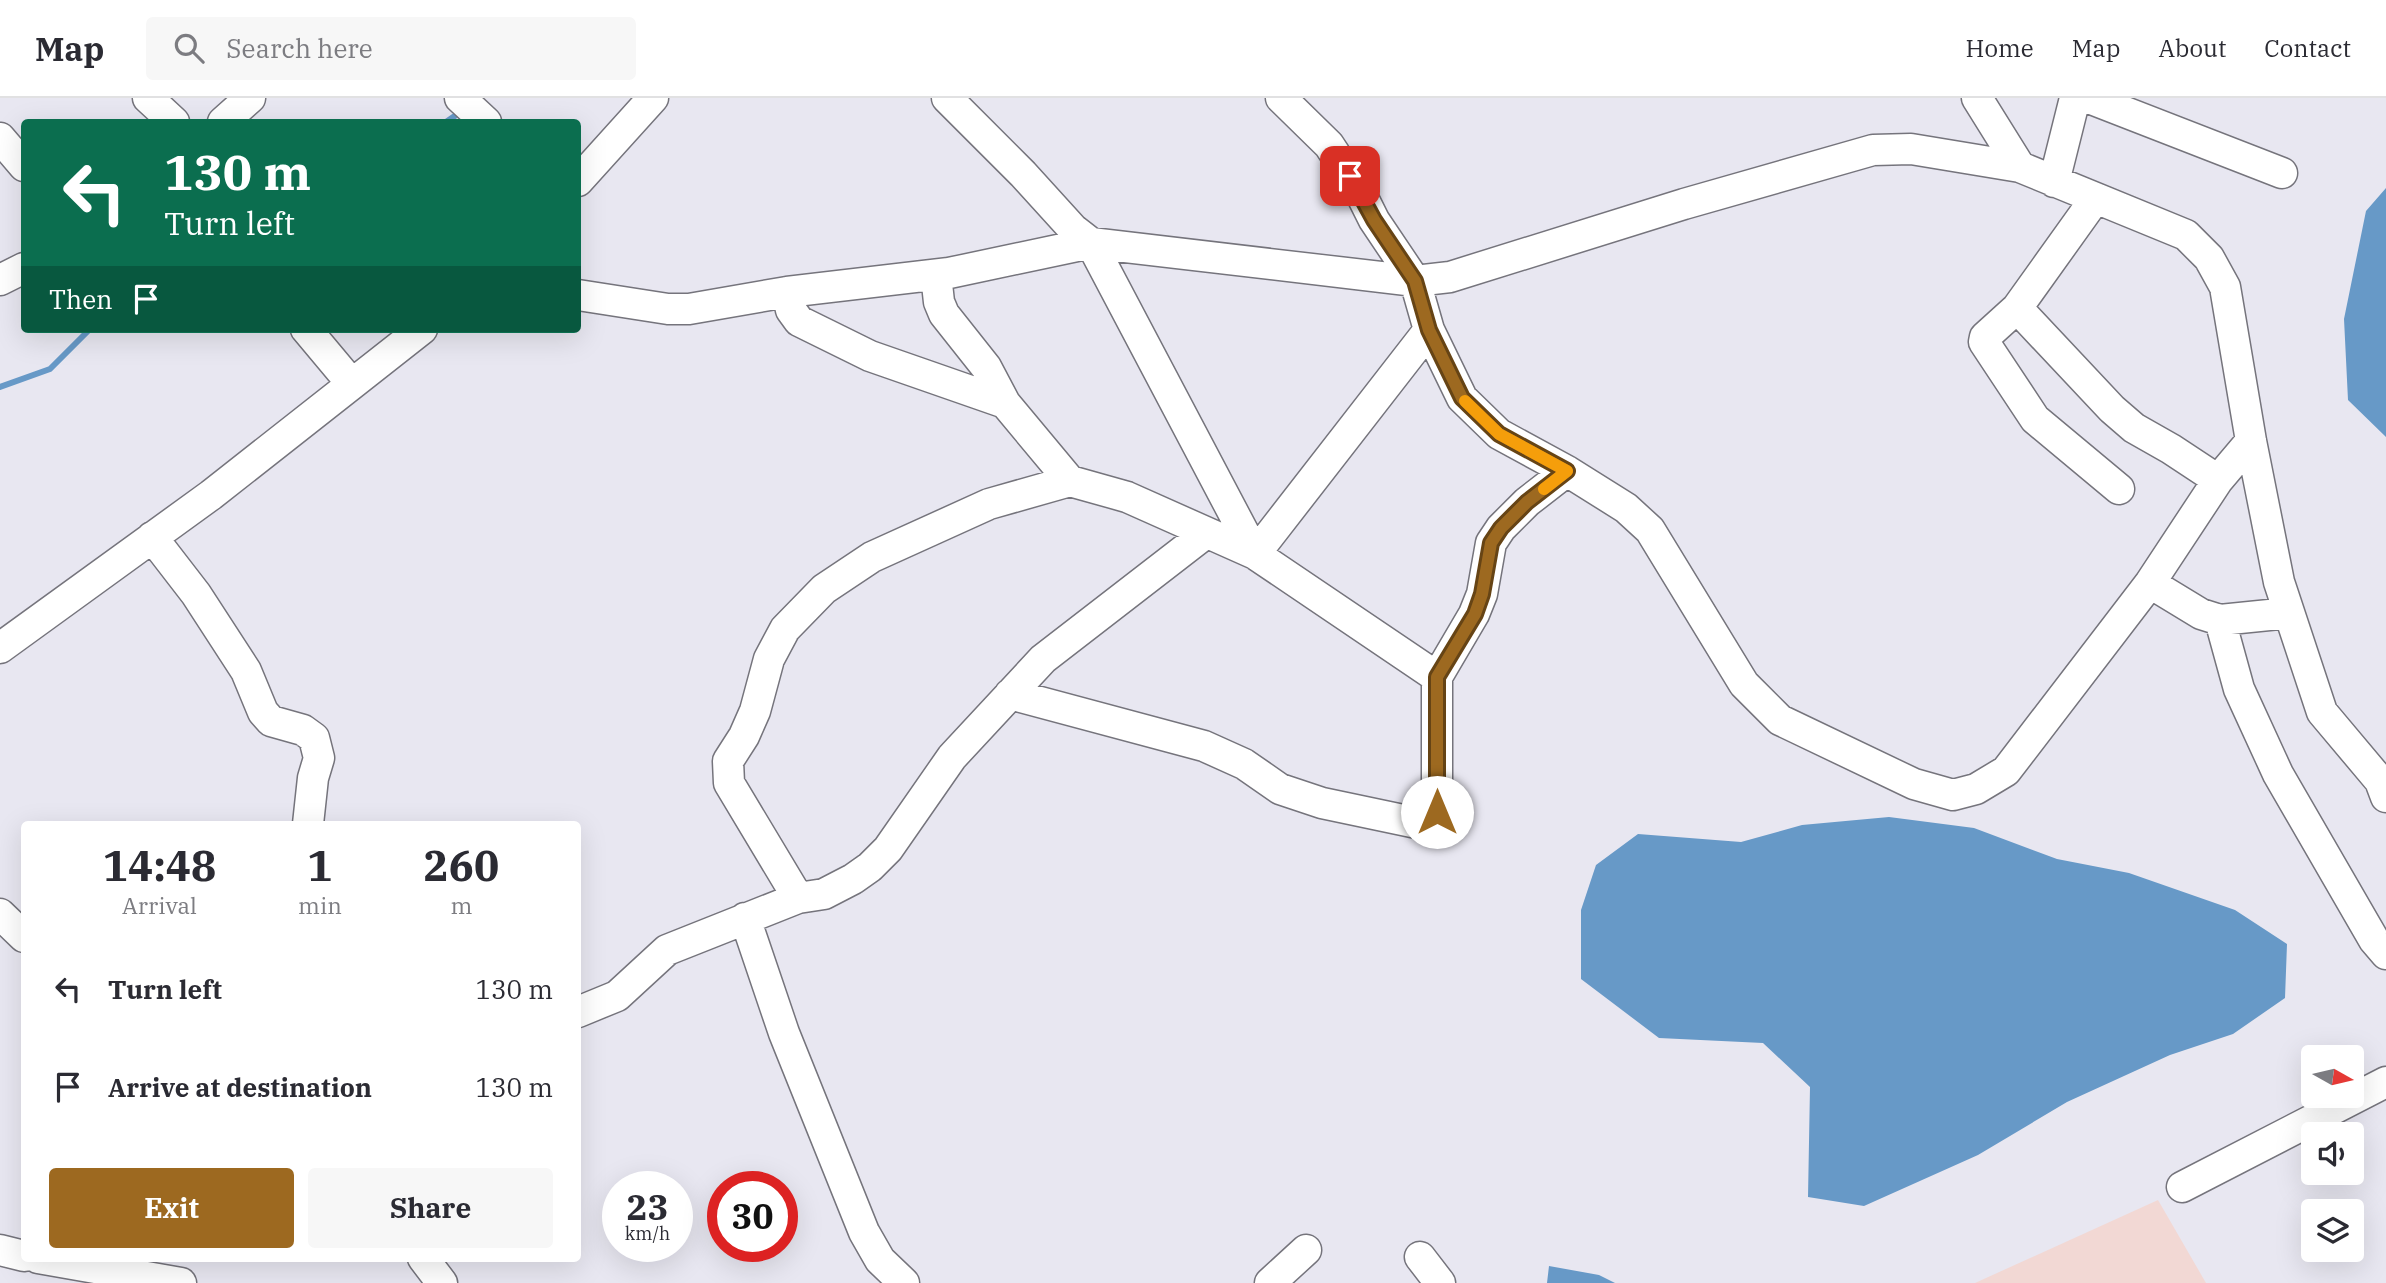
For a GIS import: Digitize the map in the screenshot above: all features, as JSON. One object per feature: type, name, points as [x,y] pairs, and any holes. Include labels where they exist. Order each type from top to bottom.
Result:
[{"type":"street","points":[[148,98],[171,119]]},
{"type":"street","points":[[226,119],[250,98]]},
{"type":"street","points":[[460,98],[483,119]]},
{"type":"street","points":[[581,178],[653,98]]},
{"type":"street","points":[[947,98],[1023,174],[1065,221],[1091,243],[1255,554]]},
{"type":"street","points":[[1281,98],[1329,145],[1415,281],[1429,330],[1462,398],[1499,434],[1567,471],[1626,508],[1650,530],[1744,684],[1780,720],[1914,784],[1954,795],[1976,789],[2006,771],[2150,583],[2218,480],[2251,441]]},
{"type":"street","points":[[1977,98],[2020,166]]},
{"type":"street","points":[[2054,182],[2075,98]]},
{"type":"street","points":[[2089,98],[2282,173]]},
{"type":"street","points":[[0,138],[21,162]]},
{"type":"street","points":[[581,295],[668,309],[690,309],[788,292],[936,275],[1091,243],[1415,281],[1450,278],[1684,204],[1873,150],[1911,149],[2020,166],[2186,235],[2209,258],[2225,287],[2251,441],[2279,582],[2322,712],[2384,785]]},
{"type":"street","points":[[2095,199],[2017,308],[1985,337],[1984,342],[2035,419],[2119,489]]},
{"type":"street","points":[[0,281],[21,270]]},
{"type":"street","points":[[936,275],[939,302],[944,314],[979,357],[1004,403],[1070,481]]},
{"type":"street","points":[[788,292],[791,310],[799,321],[870,356],[1004,403]]},
{"type":"street","points":[[2017,308],[2112,409],[2134,428],[2218,480]]},
{"type":"street","points":[[1255,554],[1429,330]]},
{"type":"street","points":[[309,333],[352,384]]},
{"type":"street","points":[[0,648],[211,495],[417,333]]},
{"type":"street","points":[[1010,694],[1204,746],[1244,764],[1280,789],[1322,803],[1417,823],[1432,823],[1437,812],[1437,677],[1475,614],[1482,594],[1491,543],[1501,528],[1527,502],[1567,471]]},
{"type":"street","points":[[798,898],[729,783],[727,773],[728,761],[744,736],[755,711],[769,659],[785,629],[824,589],[872,557],[989,503],[1070,481],[1127,497],[1255,554],[1437,677]]},
{"type":"street","points":[[581,1011],[618,996],[667,950],[798,898],[824,894],[870,867],[888,849],[952,757],[1043,659],[1206,533]]},
{"type":"street","points":[[152,537],[196,594],[246,671],[263,712],[271,721],[303,730],[314,738],[319,758],[309,801],[308,821]]},
{"type":"street","points":[[2150,583],[2201,614],[2220,620],[2290,613]]},
{"type":"street","points":[[2220,620],[2239,689],[2278,774],[2374,940],[2386,954]]},
{"type":"street","points":[[0,914],[21,934]]},
{"type":"street","points":[[745,918],[784,1033],[864,1233],[880,1260],[904,1283]]},
{"type":"street","points":[[2182,1187],[2386,1082]]},
{"type":"street","points":[[1270,1283],[1306,1250]]},
{"type":"street","points":[[0,1251],[21,1254]]},
{"type":"street","points":[[1420,1257],[1440,1283]]},
{"type":"street","points":[[61,1262],[181,1283]]},
{"type":"street","points":[[426,1262],[442,1283]]},
{"type":"shaded area","points":[[2158,1200],[2206,1283],[1975,1283]]},
{"type":"water","points":[[2386,188],[2386,437],[2348,400],[2344,319],[2366,211]]},
{"type":"water","points":[[1889,817],[1974,828],[2057,859],[2129,873],[2235,910],[2287,944],[2285,998],[2233,1034],[2170,1055],[2067,1102],[1978,1155],[1864,1206],[1808,1197],[1810,1087],[1763,1043],[1659,1038],[1581,979],[1581,910],[1596,865],[1638,834],[1741,842],[1802,825]]},
{"type":"water","points":[[1549,1266],[1599,1275],[1615,1283],[1547,1283]]},
{"type":"waterway","points":[[450,119],[462,111]]},
{"type":"waterway","points":[[0,387],[50,369],[86,333]]},
{"type":"slow traffic","points":[[1465,401],[1499,434],[1567,471],[1544,489]]},
{"type":"route","points":[[1350,176],[1374,220],[1415,281],[1429,330],[1462,398],[1499,434],[1567,471],[1527,502],[1501,528],[1491,543],[1482,594],[1475,614],[1437,677],[1437,812]]}]
